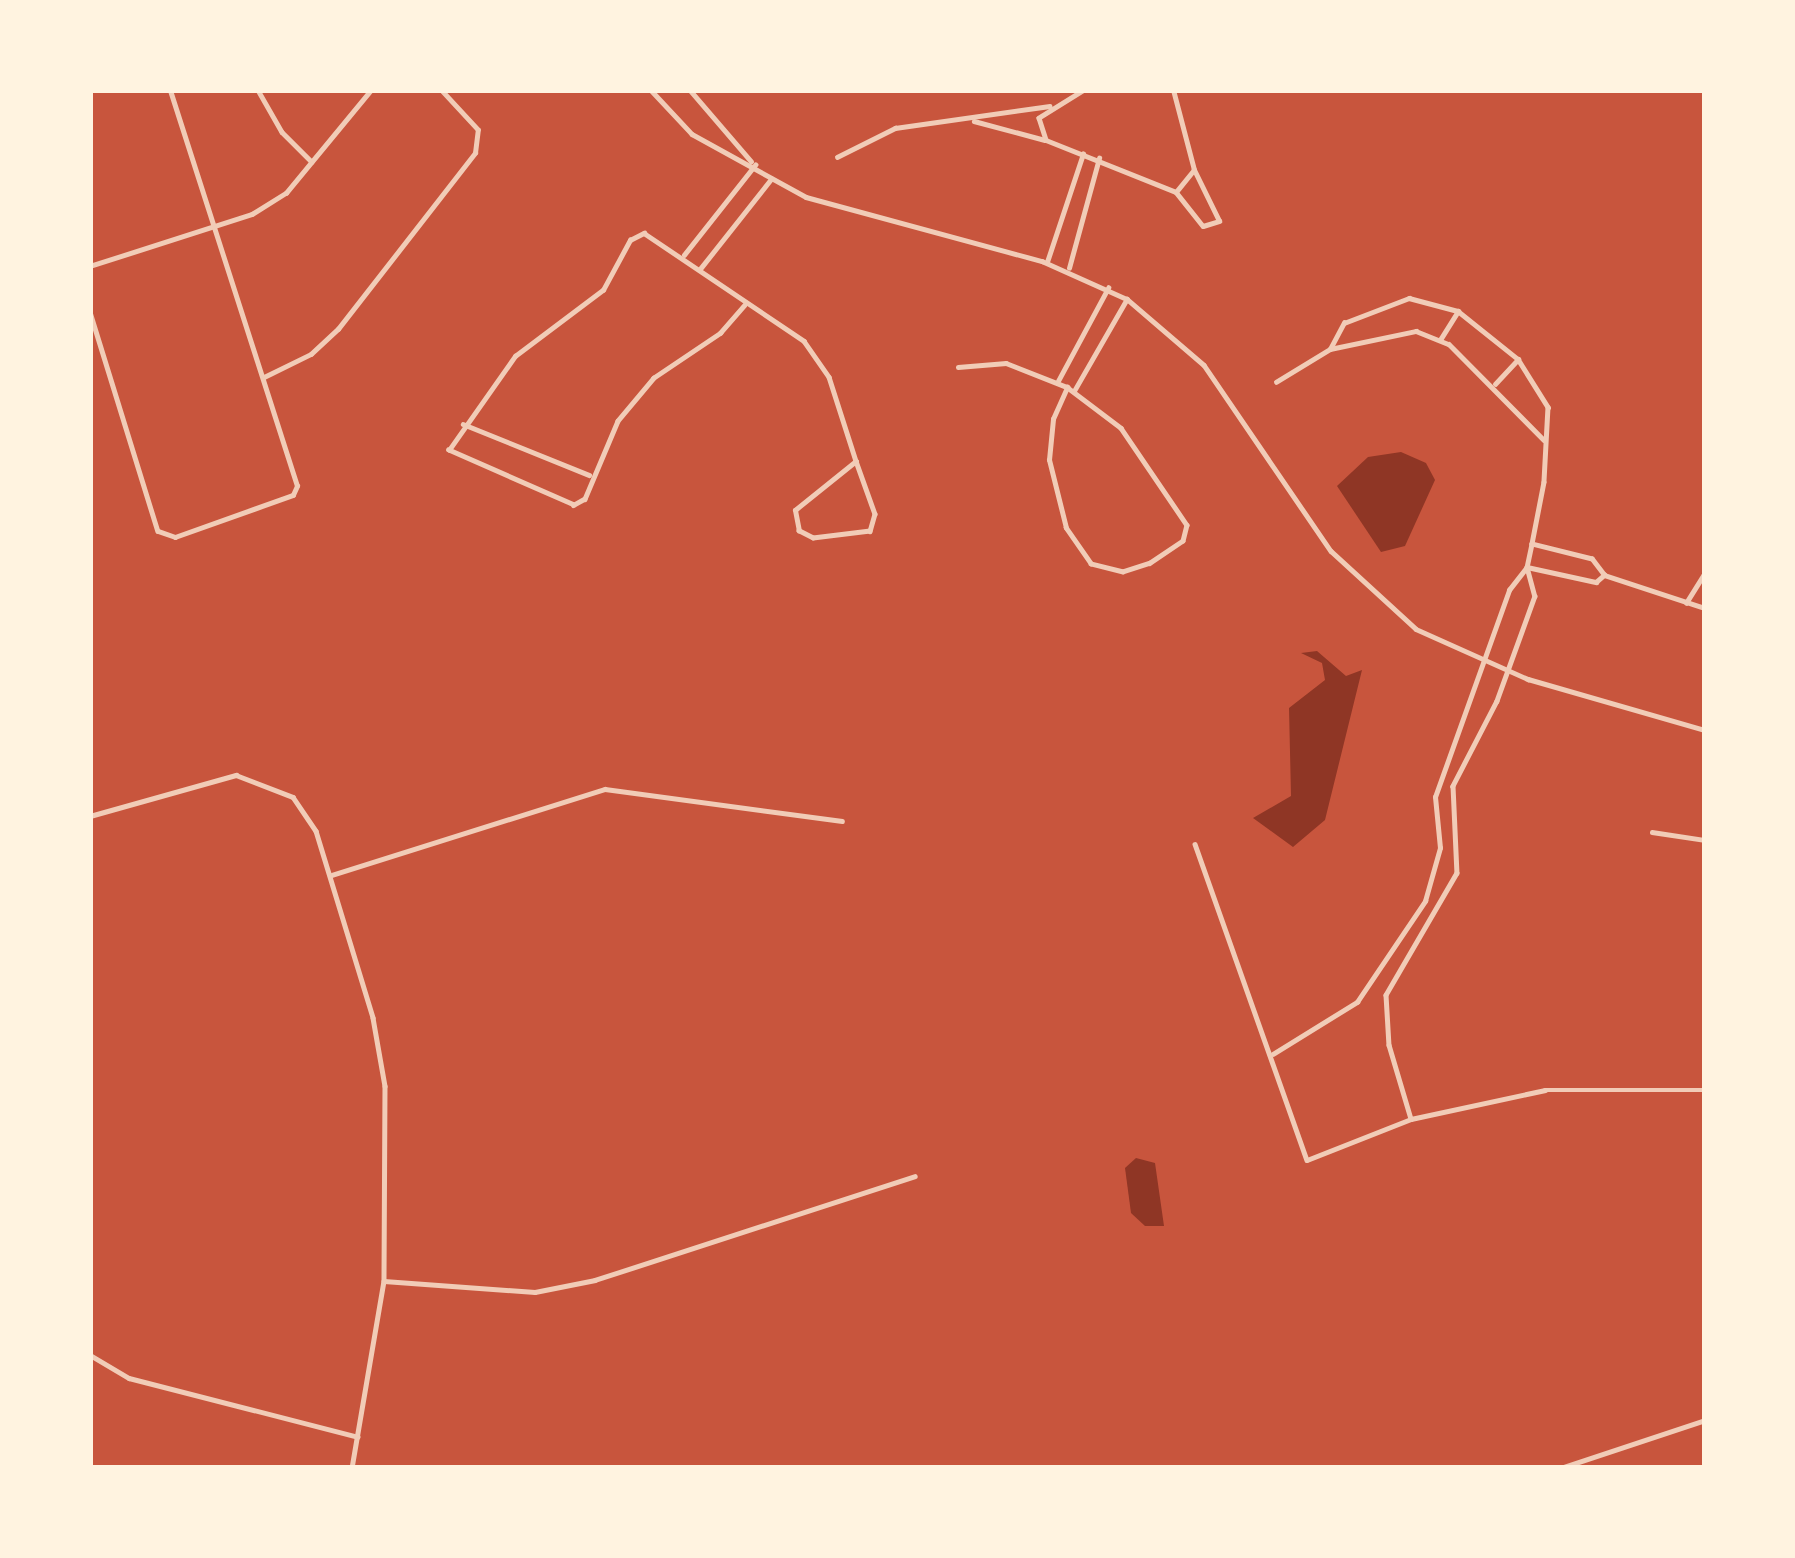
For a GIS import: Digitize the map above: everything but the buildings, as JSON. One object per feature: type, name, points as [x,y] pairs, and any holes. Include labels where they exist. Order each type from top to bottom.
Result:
[{"type":"street","points":[[90,312],[158,531],[175,537],[293,495],[264,376],[170,90]]},
{"type":"street","points":[[258,90],[282,132],[312,162]]},
{"type":"street","points":[[90,266],[216,227],[286,194],[371,90]]},
{"type":"street","points":[[264,376],[310,354],[338,329],[480,142],[441,90]]},
{"type":"street","points":[[625,90],[667,90]]},
{"type":"street","points":[[690,90],[755,165]]},
{"type":"street","points":[[837,157],[895,128],[1048,106],[1084,90]]},
{"type":"street","points":[[969,120],[1099,158],[1176,192],[1202,226],[1219,221],[1194,170],[1173,90]]},
{"type":"street","points":[[653,92],[692,134],[772,177],[872,220],[1047,262],[1126,298],[1204,365],[1331,551],[1372,595],[1416,629],[1504,670],[1705,730]]},
{"type":"street","points":[[1046,140],[1039,118],[1048,106]]},
{"type":"street","points":[[1047,262],[1083,154]]},
{"type":"street","points":[[1068,270],[1099,158]]},
{"type":"street","points":[[683,256],[755,165]]},
{"type":"street","points":[[1176,192],[1194,170]]},
{"type":"street","points":[[700,269],[772,177]]},
{"type":"street","points":[[745,305],[721,333],[655,378],[618,421],[589,475],[585,499],[557,501],[448,450],[515,356],[603,290],[633,237],[658,238],[745,305],[804,341],[829,377],[875,514],[870,531],[813,538],[800,531],[794,510],[856,461]]},
{"type":"street","points":[[1058,381],[1108,288]]},
{"type":"street","points":[[958,367],[1006,363],[1058,381],[1070,389],[1130,438],[1187,525],[1184,541],[1150,563],[1123,572],[1091,564],[1066,528],[1049,460],[1052,419],[1070,389],[1126,298]]},
{"type":"street","points":[[1273,1054],[1357,1002],[1425,901],[1440,848],[1435,797],[1509,590],[1527,568],[1548,407],[1518,359],[1458,311],[1409,298],[1372,307],[1344,322],[1330,349]]},
{"type":"street","points":[[1440,340],[1458,311]]},
{"type":"street","points":[[1276,382],[1330,349],[1416,331],[1440,340],[1495,384],[1544,440]]},
{"type":"street","points":[[1495,384],[1518,359]]},
{"type":"street","points":[[463,424],[589,475]]},
{"type":"street","points":[[1532,544],[1592,560],[1604,575],[1705,608]]},
{"type":"street","points":[[1527,568],[1596,582],[1604,575]]},
{"type":"street","points":[[1411,1119],[1389,1045],[1386,995],[1457,873],[1453,786],[1484,731],[1535,596],[1527,568]]},
{"type":"street","points":[[1685,603],[1705,573]]},
{"type":"street","points":[[90,815],[218,778],[260,778],[302,807],[332,875],[384,1072],[384,1281],[352,1468]]},
{"type":"street","points":[[332,875],[605,789],[842,821]]},
{"type":"street","points":[[1652,832],[1705,840]]},
{"type":"street","points":[[1195,844],[1307,1160],[1411,1119],[1545,1090],[1705,1090]]},
{"type":"street","points":[[384,1281],[535,1292],[595,1280],[915,1176]]},
{"type":"street","points":[[90,1355],[129,1378],[358,1436]]},
{"type":"street","points":[[1561,1468],[1705,1420]]},
{"type":"shaded area","points":[[1401,452],[1426,463],[1435,480],[1405,546],[1381,552],[1337,486],[1368,457]]},
{"type":"shaded area","points":[[1317,651],[1346,676],[1362,670],[1325,820],[1293,847],[1253,818],[1291,796],[1289,708],[1325,680],[1322,663],[1301,653]]},
{"type":"shaded area","points":[[1136,1158],[1155,1163],[1164,1226],[1145,1226],[1131,1213],[1125,1168]]}]
